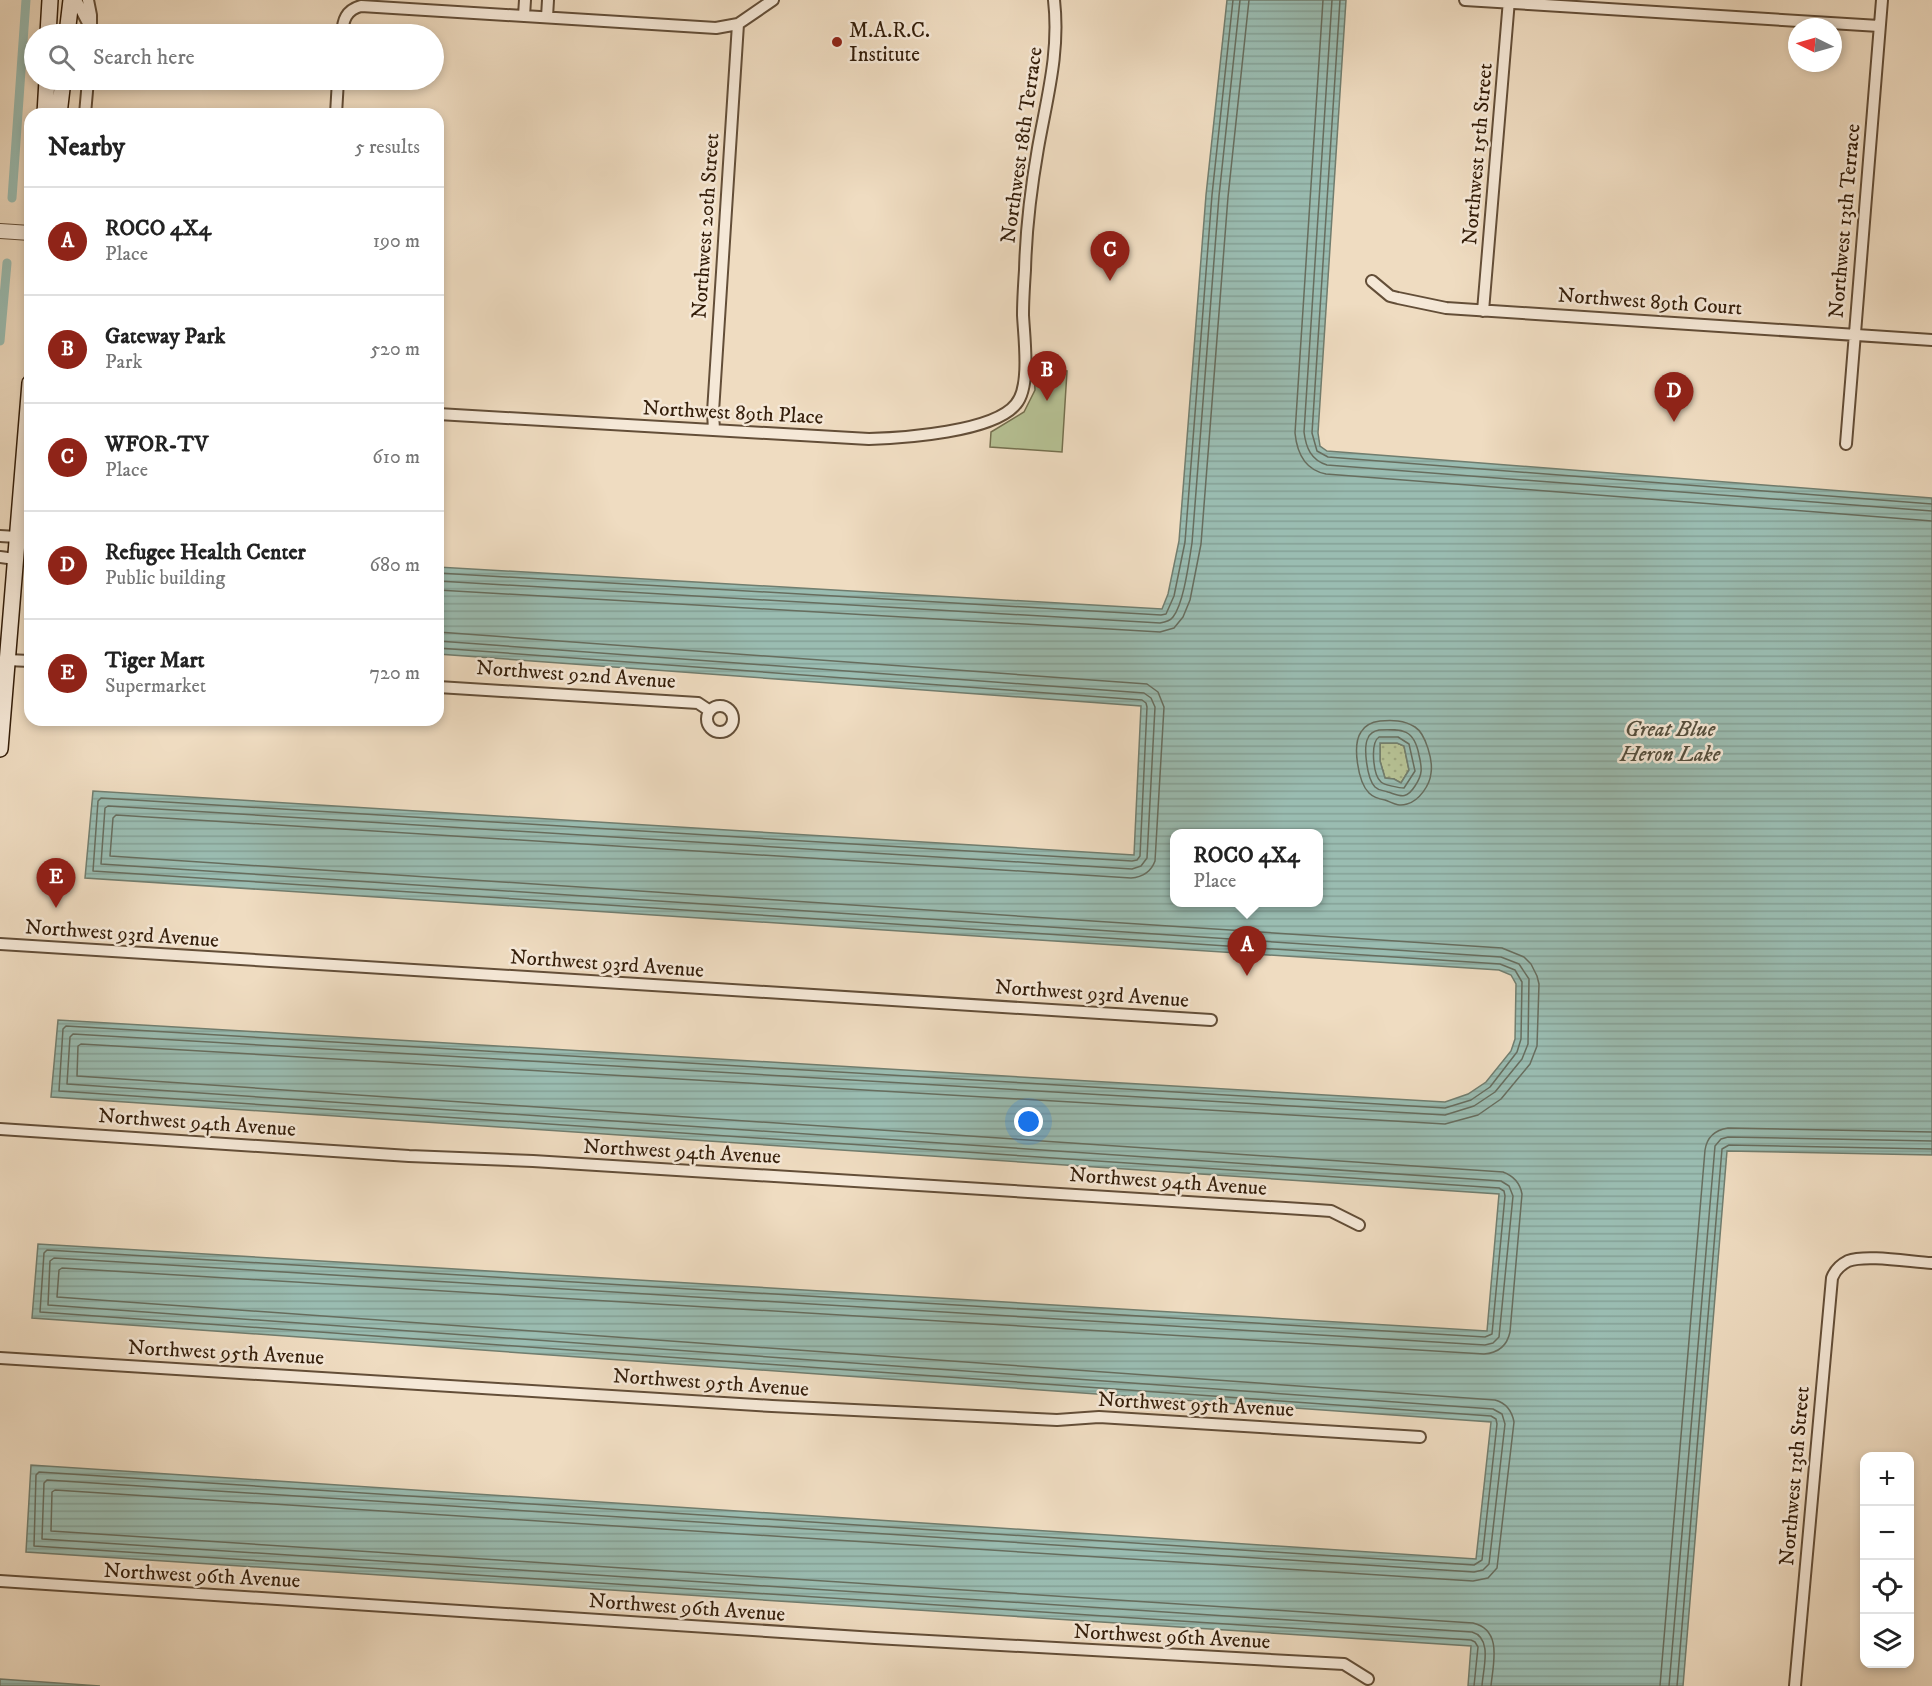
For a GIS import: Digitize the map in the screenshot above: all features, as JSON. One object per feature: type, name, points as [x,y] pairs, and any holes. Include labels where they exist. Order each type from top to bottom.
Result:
[{"type":"main road","points":[[49,24],[50,0]]},
{"type":"main road","points":[[70,24],[74,0]]},
{"type":"main road","points":[[45,108],[46,90]]},
{"type":"main road","points":[[60,108],[62,90]]},
{"type":"main road","points":[[0,749],[7,660],[8,558],[17,537],[24,457]]},
{"type":"street","points":[[74,0],[87,24]]},
{"type":"street","points":[[88,0],[92,15],[91,24]]},
{"type":"street","points":[[524,16],[525,0]]},
{"type":"street","points":[[547,17],[548,0]]},
{"type":"street","points":[[343,24],[351,10],[361,6],[716,28],[738,24],[773,0]]},
{"type":"street","name":"Northwest 18th Terrace","points":[[1018,402],[1024,376],[1026,238],[1033,177],[1054,68],[1056,33],[1054,0]]},
{"type":"street","points":[[1465,0],[1879,26]]},
{"type":"street","name":"Northwest 13th Terrace","points":[[1846,444],[1882,0]]},
{"type":"street","name":"Northwest 15th Street","points":[[1483,312],[1509,2]]},
{"type":"street","name":"Northwest 20th Street","points":[[714,430],[713,412],[738,24]]},
{"type":"street","points":[[86,108],[87,90]]},
{"type":"street","points":[[336,108],[337,90]]},
{"type":"street","points":[[0,231],[24,233]]},
{"type":"street","name":"Northwest 89th Court","points":[[1371,281],[1390,296],[1446,308],[1483,312],[1932,340]]},
{"type":"street","name":"Northwest 89th Place","points":[[444,414],[842,438],[898,438],[932,434],[985,422],[1009,411],[1018,402]]},
{"type":"street","points":[[0,536],[17,537]]},
{"type":"street","points":[[7,660],[24,661]]},
{"type":"street","name":"Northwest 92nd Avenue","points":[[444,687],[698,703],[710,711]]},
{"type":"street","name":"Northwest 93rd Avenue","points":[[0,944],[1211,1020]]},
{"type":"street","name":"Northwest 94th Avenue","points":[[0,1129],[409,1156],[630,1167],[1317,1210],[1330,1211],[1359,1225]]},
{"type":"street","name":"Northwest 13th Street","points":[[1795,1686],[1830,1292],[1835,1271],[1845,1263],[1859,1259],[1932,1263]]},
{"type":"street","name":"Northwest 95th Avenue","points":[[0,1358],[772,1406],[1057,1420],[1099,1417],[1420,1437]]},
{"type":"street","name":"Northwest 96th Avenue","points":[[0,1581],[875,1638],[1344,1664],[1368,1679]]},
{"type":"green space","points":[[1034,369],[1067,371],[1062,452],[990,447],[991,432],[1024,412],[1035,390]]},
{"type":"green space","points":[[1380,743],[1397,743],[1404,746],[1409,770],[1401,783],[1385,778],[1380,761]]},
{"type":"water","name":"Great Blue Heron Lake","points":[[1227,0],[1346,0],[1318,433],[1320,446],[1327,451],[1932,498],[1932,1155],[1727,1151],[1683,1686],[1468,1686],[1471,1646],[26,1552],[31,1465],[1476,1559],[1491,1422],[32,1318],[38,1244],[1487,1331],[1499,1194],[51,1097],[58,1020],[1445,1102],[1468,1094],[1486,1082],[1511,1051],[1515,1039],[1516,984],[1511,975],[1499,970],[85,878],[93,791],[1134,855],[1141,706],[444,654],[444,567],[1162,609],[1168,594],[1179,541],[1206,195]],"holes":[[[1380,743],[1397,743],[1404,746],[1409,770],[1401,783],[1385,778],[1380,761]]]},
{"type":"water","points":[[0,1679],[100,1686],[0,1686]]},
{"type":"waterway","points":[[24,24],[26,0]]},
{"type":"waterway","points":[[12,198],[24,28]]},
{"type":"waterway","points":[[0,341],[7,263]]},
{"type":"place","name":"M.A.R.C. Institute","points":[[837,42]]},
{"type":"place","name":"WFOR-TV","points":[[1110,281]]},
{"type":"place","name":"Gateway Park","points":[[1047,401]]},
{"type":"place","name":"Refugee Health Center","points":[[1674,422]]},
{"type":"place","name":"Tiger Mart","points":[[56,908]]},
{"type":"place","name":"ROCO 4X4","points":[[1247,976]]}]
